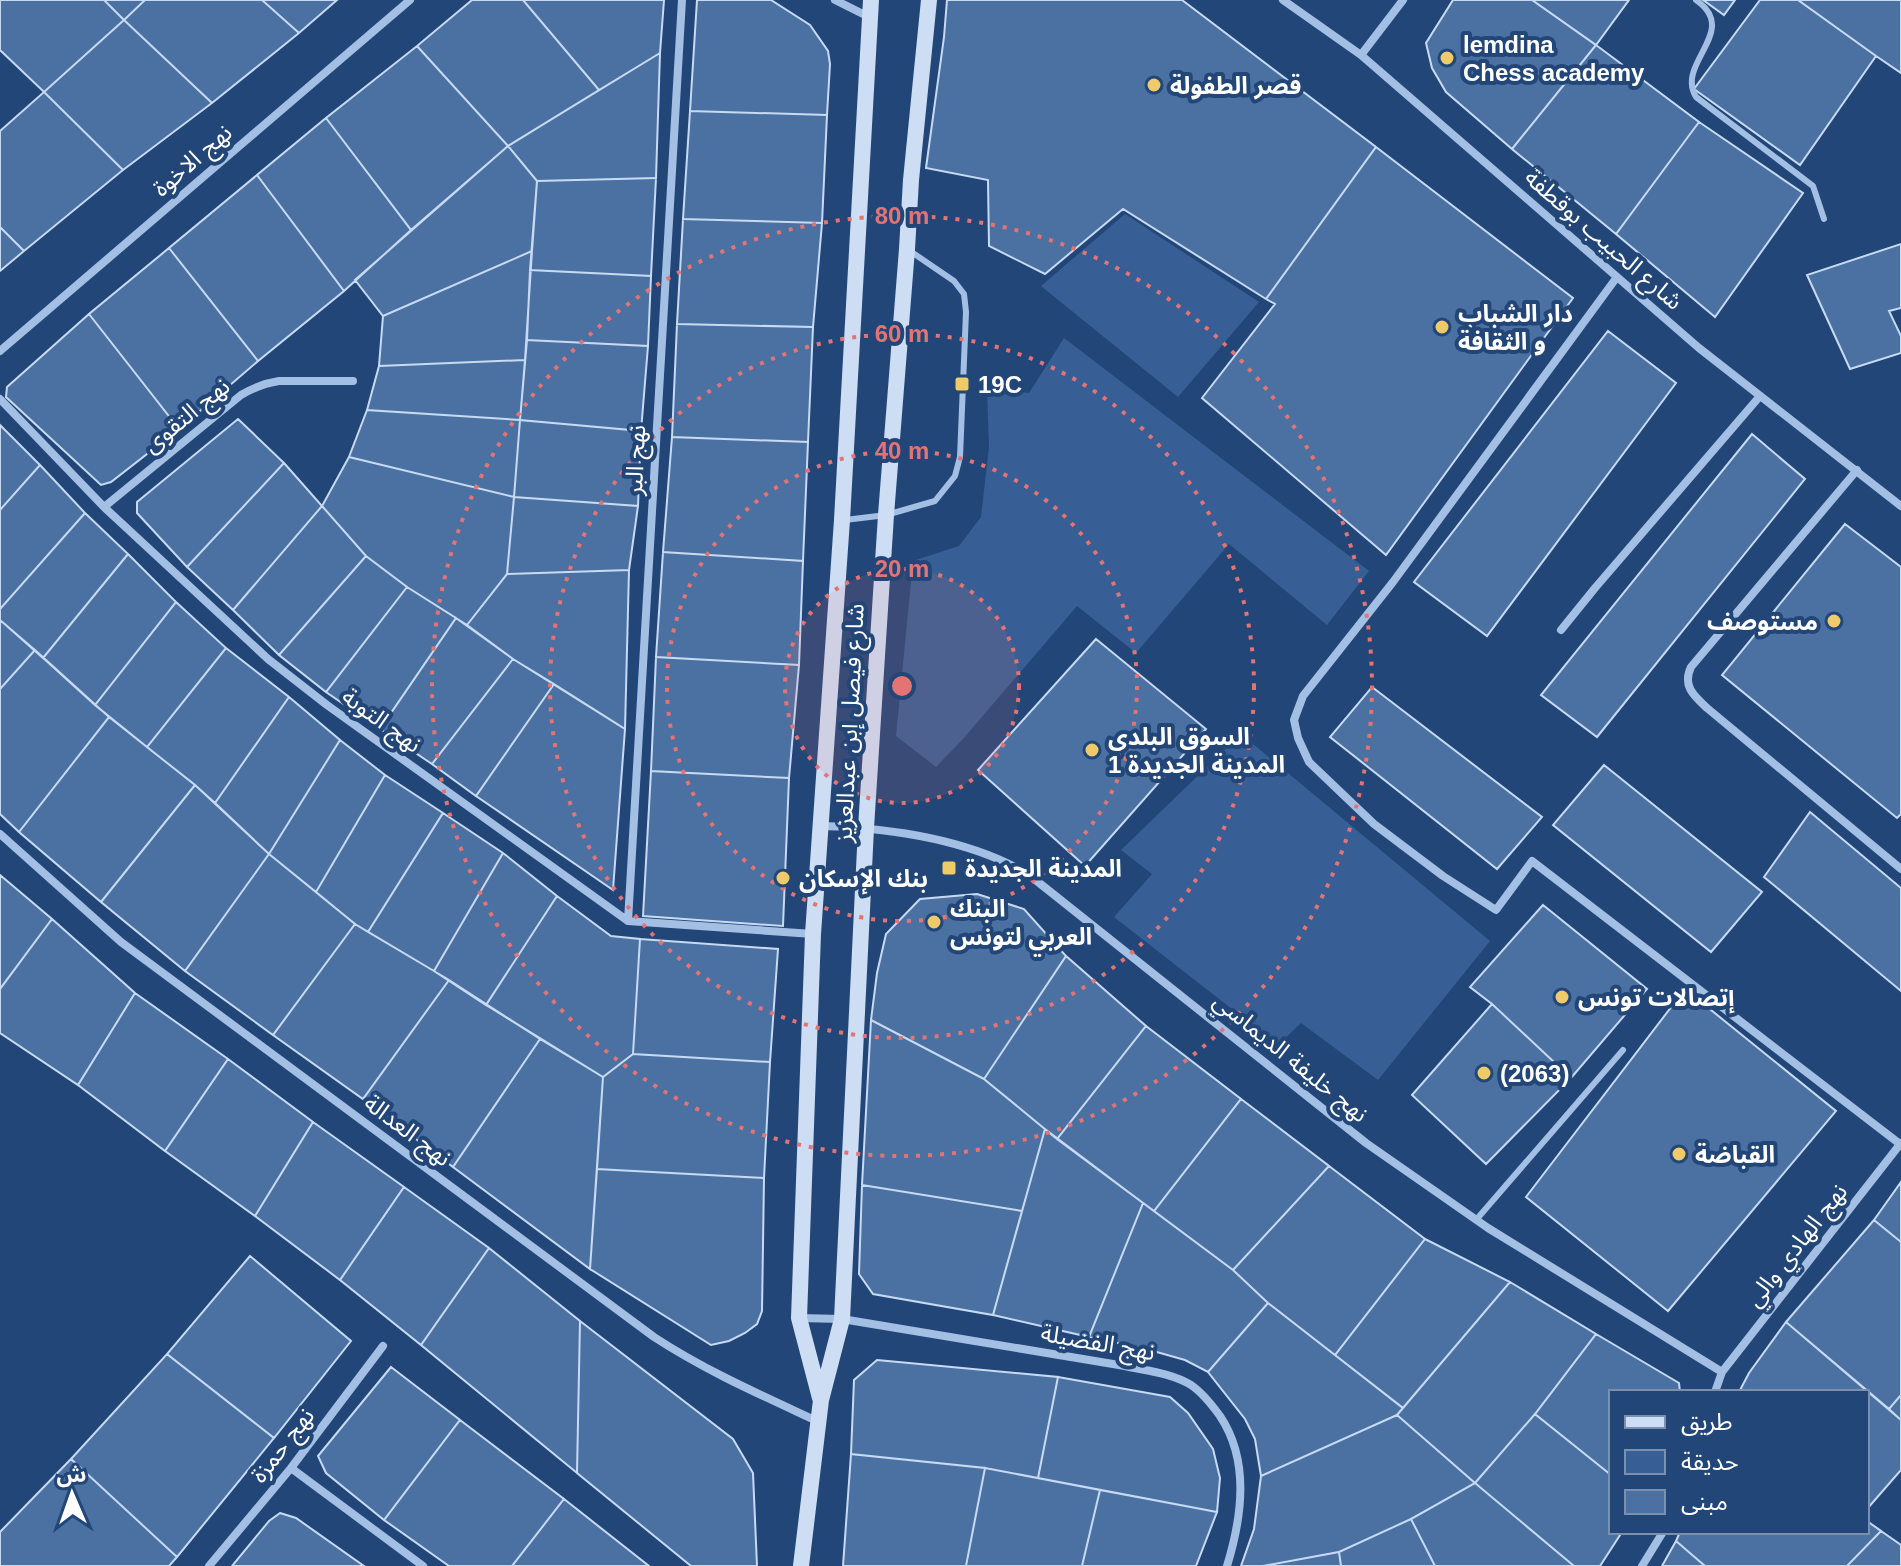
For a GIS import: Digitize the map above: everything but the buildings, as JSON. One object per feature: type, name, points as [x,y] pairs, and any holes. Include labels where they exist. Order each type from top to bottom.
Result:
[{"type":"main road","name":"شارع فيصل إبن عبدالعزيز","points":[[801,1566],[817,1421],[842,1319],[866,828],[886,515],[911,180],[929,0]]},
{"type":"main road","name":"شارع فيصل إبن عبدالعزيز","points":[[821,1400],[799,1318],[813,934],[842,520],[870,9]]},
{"type":"street","name":"نهج الاخوة","points":[[0,351],[410,0]]},
{"type":"street","name":"نهج البر","points":[[628,921],[682,0]]},
{"type":"street","points":[[835,0],[870,9]]},
{"type":"street","name":"شارع الحبيب بوقطفة","points":[[1283,0],[1361,55],[1699,348],[1901,506]]},
{"type":"street","points":[[1361,55],[1403,0]]},
{"type":"street","points":[[1617,277],[1393,582],[1303,696],[1294,720],[1298,738],[1309,762],[1322,776],[1374,824],[1443,876],[1496,910],[1532,861],[1901,1143]]},
{"type":"street","name":"نهج التقوى","points":[[104,507],[251,389],[279,381],[353,381]]},
{"type":"street","points":[[1561,630],[1760,396]]},
{"type":"street","name":"نهج التوبة","points":[[0,399],[104,507],[268,659],[628,921]]},
{"type":"street","points":[[1857,470],[1691,667],[1687,682],[1689,691],[1707,708],[1901,869]]},
{"type":"street","name":"نهج خليفة الديماسي","points":[[821,826],[866,828],[963,846],[994,856],[1028,874],[1366,1143],[1476,1220],[1722,1372]]},
{"type":"street","name":"نهج العدالة","points":[[0,834],[121,942],[654,1337],[717,1375],[817,1421]]},
{"type":"street","points":[[628,921],[813,934]]},
{"type":"street","name":"نهج الهادي والي","points":[[1716,1390],[1722,1372],[1901,1143]]},
{"type":"street","name":"نهج الفضيلة","points":[[799,1318],[842,1319],[1125,1366],[1168,1375],[1192,1385],[1211,1403],[1226,1425],[1240,1467],[1241,1501],[1227,1566]]},
{"type":"street","name":"نهج حمزة","points":[[209,1566],[291,1468],[383,1346]]},
{"type":"street","points":[[291,1468],[423,1566]]},
{"type":"street","points":[[1642,1566],[1662,1534]]},
{"type":"lane","points":[[1696,0],[1704,6],[1713,28],[1692,76],[1692,90],[1696,97],[1813,186],[1824,219]]},
{"type":"lane","points":[[842,520],[886,515],[935,501],[955,476],[960,457],[966,312],[964,294],[954,281],[907,249]]},
{"type":"lane","points":[[1476,1220],[1623,1050]]},
{"type":"green space","points":[[1125,214],[1259,302],[1178,397],[1041,286]]},
{"type":"green space","points":[[1064,338],[1369,571],[1327,625],[1229,544],[1136,653],[1077,606],[936,767],[896,736],[913,561],[959,546],[981,517],[989,447],[987,389],[1029,393]]},
{"type":"green space","points":[[1241,734],[1490,941],[1378,1080],[1301,1023],[1278,1045],[1114,917],[1152,874],[1121,850]]},
{"type":"place","name":"lemdina Chess academy","points":[[1447,58]]},
{"type":"place","name":"قصر الطفولة","points":[[1154,85]]},
{"type":"place","name":"دار الشباب و الثقافة","points":[[1442,327]]},
{"type":"place","name":"19C","points":[[962,384]]},
{"type":"place","name":"مستوصف","points":[[1834,621]]},
{"type":"place","name":"السوق البلدي المدينة الجديدة 1","points":[[1092,750]]},
{"type":"place","name":"المدينة الجديدة","points":[[949,868]]},
{"type":"place","name":"بنك الإسكان","points":[[783,878]]},
{"type":"place","name":"البنك العربي لتونس","points":[[934,922]]},
{"type":"place","name":"إتصالات تونس","points":[[1562,997]]},
{"type":"place","name":"(2063)","points":[[1484,1073]]},
{"type":"place","name":"القباضة","points":[[1679,1154]]}]
